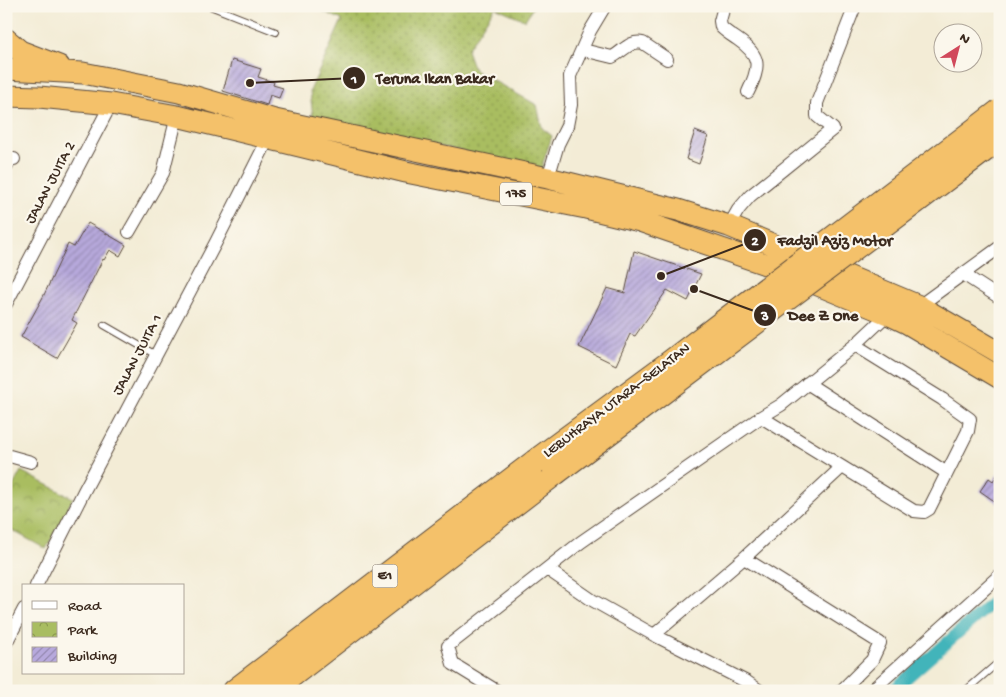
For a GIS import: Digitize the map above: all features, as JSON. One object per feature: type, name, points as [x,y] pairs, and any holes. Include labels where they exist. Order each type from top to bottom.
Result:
[{"type":"highway","points":[[6,39],[20,51],[83,73]]},
{"type":"highway","name":"175","points":[[6,69],[83,73],[179,92],[274,120],[548,178],[678,210],[729,226],[919,306],[1000,353]]},
{"type":"highway","name":"175","points":[[6,96],[39,97],[111,104],[176,116],[406,172],[586,208],[640,221],[777,268],[888,314],[907,323],[1000,378]]},
{"type":"highway","name":"LEBUHRAYA UTARA–SELATAN","points":[[271,691],[671,362],[1000,111]]},
{"type":"highway","name":"LEBUHRAYA UTARA–SELATAN","points":[[235,691],[1000,138]]},
{"type":"street","points":[[548,178],[558,144],[567,126],[571,105],[570,76],[590,31],[605,6]]},
{"type":"street","points":[[721,6],[723,10],[720,21],[721,27],[752,52],[756,62],[756,76],[748,92]]},
{"type":"street","points":[[729,226],[738,210],[750,196],[834,130],[817,116],[817,103],[855,6]]},
{"type":"street","points":[[583,50],[612,58],[629,44],[639,42],[668,59]]},
{"type":"street","name":"JALAN JUITA 2","points":[[7,300],[111,104]]},
{"type":"street","points":[[129,232],[163,173],[176,116]]},
{"type":"street","name":"JALAN JUITA 1","points":[[37,584],[268,139]]},
{"type":"street","points":[[919,306],[1000,248]]},
{"type":"street","points":[[963,274],[1000,298]]},
{"type":"street","points":[[497,691],[453,664],[448,646],[581,542],[781,405],[855,345],[888,314]]},
{"type":"street","points":[[761,417],[914,510],[924,512],[929,509],[968,431],[970,419],[942,399],[855,345]]},
{"type":"street","points":[[807,383],[947,473]]},
{"type":"street","points":[[6,455],[31,462]]},
{"type":"street","points":[[654,635],[744,558],[842,467]]},
{"type":"street","points":[[744,558],[880,643],[872,660],[841,691]]},
{"type":"street","points":[[547,569],[592,600],[654,635],[747,682],[760,691]]},
{"type":"street","points":[[871,691],[1000,575]]},
{"type":"street","points":[[6,643],[22,613]]},
{"type":"lane","points":[[210,6],[276,32]]},
{"type":"lane","points":[[6,174],[10,159]]},
{"type":"lane","points":[[104,325],[156,355]]},
{"type":"lane","points":[[965,691],[998,664]]},
{"type":"green space","points":[[312,6],[534,6],[525,20],[495,7],[467,50],[474,70],[537,105],[542,128],[552,136],[541,169],[313,118],[310,91],[342,20]]},
{"type":"green space","points":[[21,471],[73,498],[46,549],[6,527],[6,499]]},
{"type":"building","points":[[232,60],[261,69],[258,77],[274,82],[273,85],[283,88],[279,98],[270,95],[267,105],[223,91]]},
{"type":"building","points":[[695,131],[708,136],[699,164],[686,159]]},
{"type":"building","points":[[88,223],[126,245],[120,256],[110,250],[103,259],[72,320],[77,323],[57,358],[21,337],[43,297],[68,244],[74,247]]},
{"type":"building","points":[[634,251],[701,274],[688,301],[667,290],[635,336],[630,334],[616,365],[579,347],[607,288],[625,293]]},
{"type":"building","points":[[1000,471],[1000,505],[980,491],[989,478],[993,481]]},
{"type":"waterway","points":[[892,691],[1000,596]]},
{"type":"place","name":"Teruna Ikan Bakar","points":[[250,83]]},
{"type":"place","name":"Fadzil Aziz Motor","points":[[661,276]]},
{"type":"place","name":"Dee Z One","points":[[694,289]]}]
